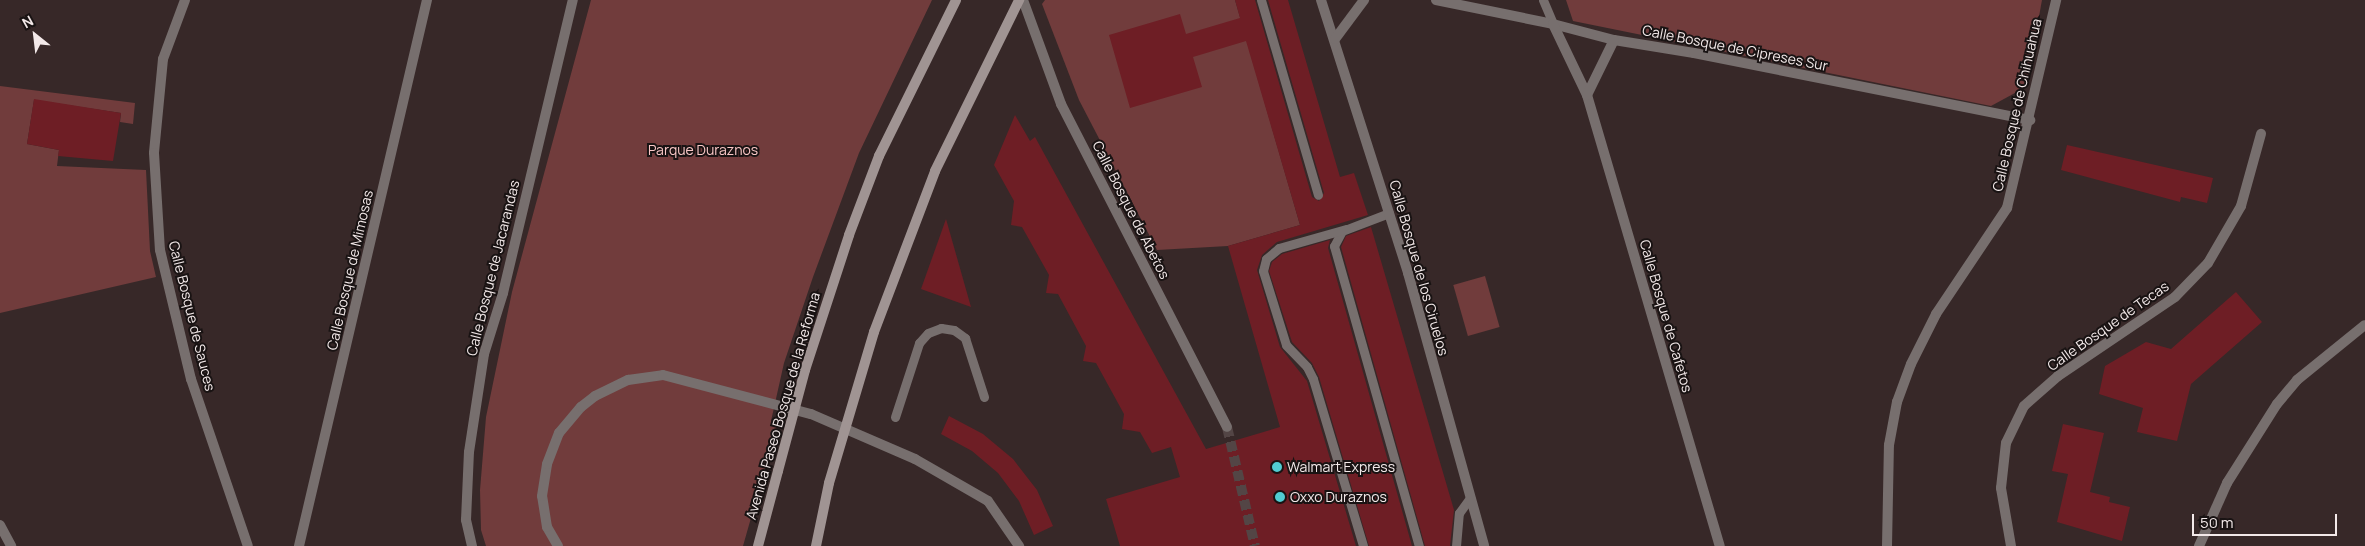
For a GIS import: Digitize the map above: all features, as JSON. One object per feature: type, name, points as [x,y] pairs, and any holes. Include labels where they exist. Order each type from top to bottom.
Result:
[{"type":"main road","name":"Avenida Paseo Bosque de la Reforma","points":[[758,546],[805,370],[849,235],[879,156],[956,0]]},
{"type":"main road","points":[[816,546],[829,482],[874,332],[932,180],[1019,0]]},
{"type":"street","name":"Calle Bosque de Sauces","points":[[185,0],[163,59],[154,153],[160,250],[191,379],[248,546]]},
{"type":"street","name":"Calle Bosque de Mimosas","points":[[299,546],[427,0]]},
{"type":"street","name":"Calle Bosque de Jacarandas","points":[[472,546],[466,520],[469,452],[484,354],[503,293],[573,0]]},
{"type":"street","name":"Calle Bosque de Abetos","points":[[1023,0],[1061,104],[1227,427]]},
{"type":"street","name":"Calle Bosque de los Ciruelos","points":[[1321,0],[1389,213],[1484,546]]},
{"type":"street","points":[[1335,39],[1364,0]]},
{"type":"street","name":"Calle Bosque de Cipreses Sur","points":[[1436,0],[1553,24],[1614,40],[2030,120]]},
{"type":"street","name":"Calle Bosque de Chihuahua","points":[[1887,546],[1889,445],[1897,402],[1911,364],[1936,314],[1987,242],[2007,208],[2030,120],[2056,0]]},
{"type":"street","name":"Calle Bosque de Cafetos","points":[[1553,24],[1587,95],[1720,546]]},
{"type":"street","points":[[1587,95],[1614,40]]},
{"type":"street","name":"Calle Bosque de Tecas","points":[[2011,546],[2002,488],[2006,443],[2024,406],[2058,376],[2175,297],[2208,263],[2241,206],[2261,134]]},
{"type":"street","points":[[2199,546],[2227,483],[2277,404],[2297,380],[2365,325]]},
{"type":"street","points":[[558,546],[547,527],[542,496],[547,464],[559,434],[581,407],[595,396],[628,380],[663,375],[811,414],[915,459],[988,501],[1019,546]]},
{"type":"street","points":[[0,525],[11,546]]},
{"type":"lane","points":[[1260,0],[1318,195]]},
{"type":"lane","points":[[1543,0],[1553,24]]},
{"type":"lane","points":[[1363,546],[1313,380],[1307,367],[1286,345],[1263,271],[1266,259],[1279,248],[1346,229],[1389,213]]},
{"type":"lane","points":[[1346,229],[1335,239],[1334,254],[1418,546]]},
{"type":"lane","points":[[896,416],[923,337],[941,328],[960,333],[968,344],[984,397]]},
{"type":"lane","points":[[1456,546],[1460,513],[1470,498]]},
{"type":"green space","name":"Parque Duraznos","points":[[591,0],[932,0],[859,153],[813,277],[784,363],[771,421],[778,423],[743,546],[486,546],[481,530],[480,490],[486,417],[512,292]]},
{"type":"green space","points":[[1045,0],[1235,0],[1300,225],[1228,246],[1157,250],[1079,100],[1042,4]]},
{"type":"green space","points":[[1566,0],[2042,0],[2026,87],[1991,106],[1573,21]]},
{"type":"green space","points":[[0,86],[135,103],[133,124],[120,122],[121,113],[34,100],[27,144],[59,150],[57,166],[146,170],[150,251],[156,277],[0,313]]},
{"type":"green space","points":[[1485,276],[1500,327],[1468,336],[1453,285]]},
{"type":"building","points":[[1235,0],[1255,0],[1312,197],[1319,201],[1324,193],[1268,0],[1288,0],[1340,177],[1354,173],[1368,215],[1277,242],[1262,255],[1257,270],[1280,347],[1307,381],[1356,546],[1120,546],[1106,499],[1180,477],[1171,447],[1152,453],[1140,432],[1122,429],[1124,414],[1096,363],[1083,361],[1086,346],[1058,294],[1046,293],[1049,275],[1022,227],[1011,225],[1014,201],[994,165],[1015,115],[1030,141],[1035,137],[1206,449],[1280,427],[1228,246],[1300,225],[1246,41],[1193,57],[1202,87],[1130,108],[1109,35],[1180,14],[1186,34],[1240,18]]},
{"type":"building","points":[[34,99],[121,113],[113,161],[58,156],[59,150],[27,144]]},
{"type":"building","points":[[2067,145],[2213,178],[2207,203],[2181,197],[2180,202],[2061,170]]},
{"type":"building","points":[[946,219],[971,307],[921,289]]},
{"type":"building","points":[[1371,227],[1454,510],[1450,546],[1425,546],[1341,247],[1346,236]]},
{"type":"building","points":[[1330,240],[1328,248],[1412,546],[1369,546],[1319,377],[1312,363],[1292,342],[1269,271],[1272,262],[1282,254]]},
{"type":"building","points":[[2236,292],[2262,322],[2191,384],[2177,441],[2137,432],[2143,408],[2099,394],[2105,366],[2146,342],[2171,349]]},
{"type":"building","points":[[949,416],[983,434],[1013,459],[1037,490],[1053,526],[1034,535],[1019,501],[998,473],[972,451],[941,434]]},
{"type":"building","points":[[2063,424],[2104,433],[2090,492],[2110,497],[2109,502],[2130,507],[2122,541],[2057,522],[2068,474],[2052,471]]},
{"type":"tunnel","points":[[1227,427],[1255,546]]},
{"type":"place","name":"Walmart Express","points":[[1277,467]]},
{"type":"place","name":"Oxxo Duraznos","points":[[1280,497]]}]
